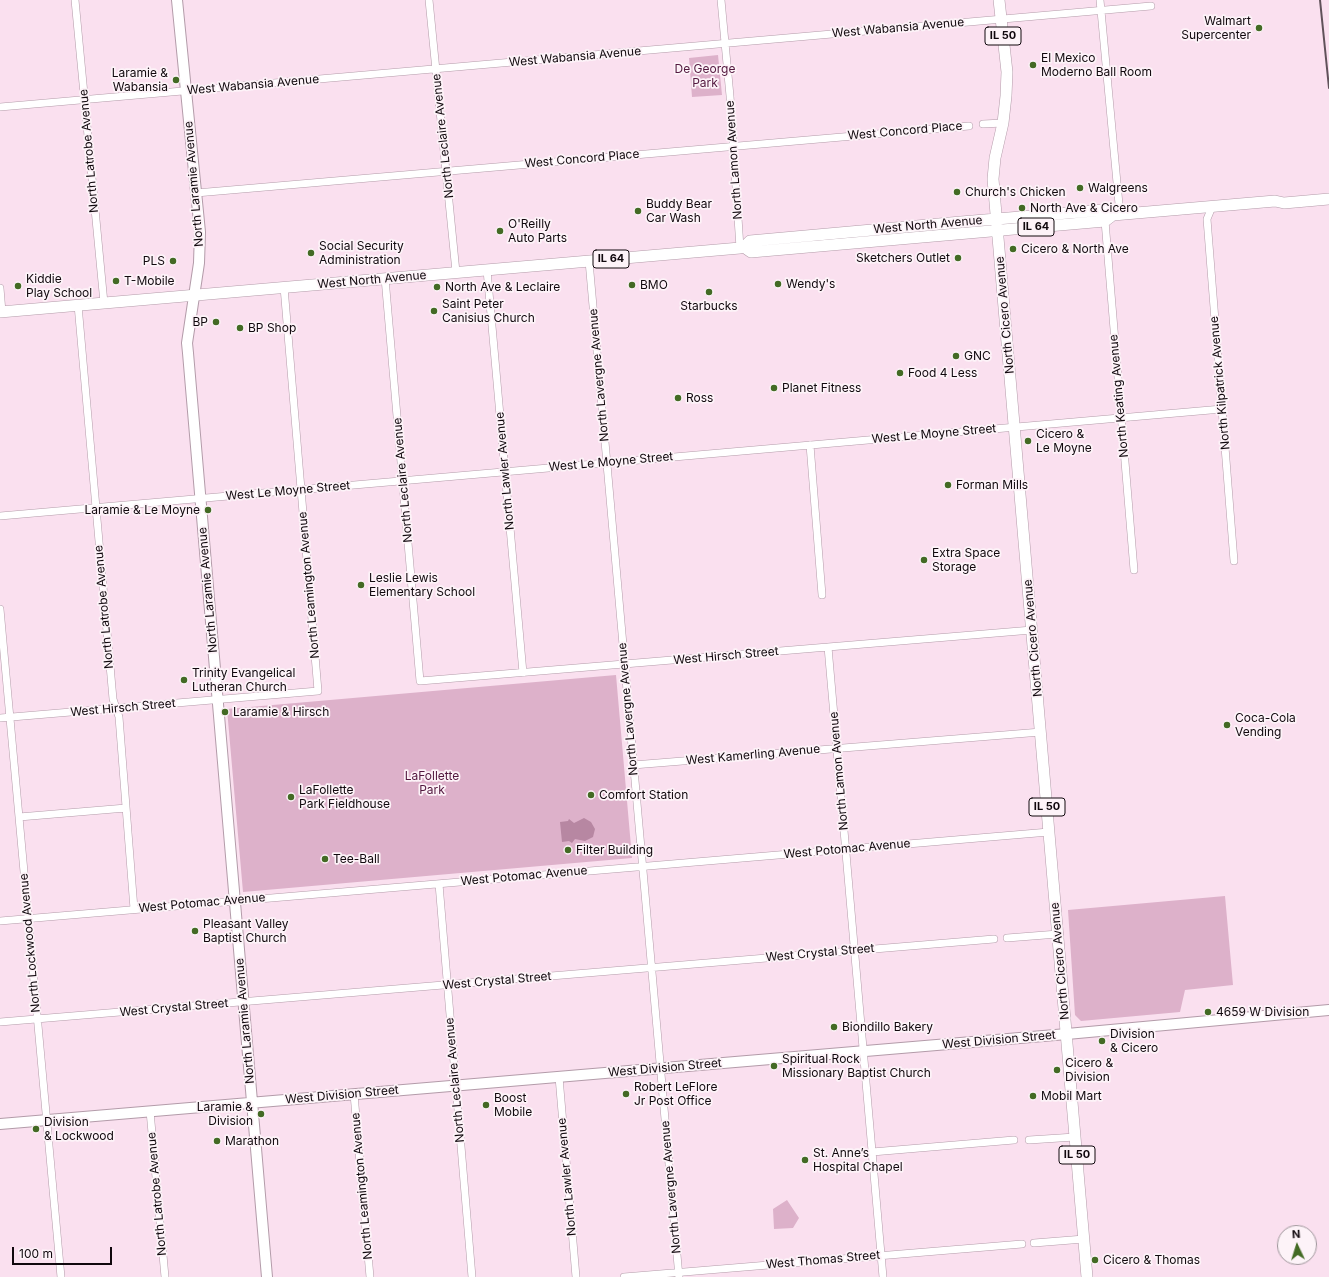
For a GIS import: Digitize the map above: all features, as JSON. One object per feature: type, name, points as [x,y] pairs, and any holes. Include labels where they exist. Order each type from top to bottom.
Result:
[{"type":"main road","name":"North Laramie Avenue","points":[[177,0],[200,232],[195,295],[188,343],[267,1277]]},
{"type":"main road","name":"North Cicero Avenue","points":[[999,0],[1007,72],[1003,123],[995,158],[993,179],[1087,1277]]},
{"type":"main road","name":"West North Avenue","points":[[1275,201],[1284,196],[1329,192]]},
{"type":"main road","name":"West North Avenue","points":[[1,312],[742,247],[750,241],[997,225],[1104,210],[1113,217],[1275,201],[1284,203],[1329,199]]},
{"type":"main road","name":"West Division Street","points":[[0,1124],[1067,1034],[1329,1010]]},
{"type":"street","name":"North Latrobe Avenue","points":[[75,0],[104,303]]},
{"type":"street","name":"North Leclaire Avenue","points":[[429,0],[456,272]]},
{"type":"street","name":"North Lamon Avenue","points":[[721,0],[732,146],[742,247]]},
{"type":"street","name":"North Keating Avenue","points":[[1100,0],[1113,217],[1120,418],[1134,570]]},
{"type":"street","name":"West Wabansia Avenue","points":[[0,107],[1151,6]]},
{"type":"street","points":[[983,124],[1003,123]]},
{"type":"street","name":"West Concord Place","points":[[196,193],[969,126]]},
{"type":"street","name":"North Kilpatrick Avenue","points":[[1212,207],[1207,219],[1234,561]]},
{"type":"street","name":"North Lavergne Avenue","points":[[589,261],[679,1275]]},
{"type":"street","name":"North Lawler Avenue","points":[[488,270],[523,673]]},
{"type":"street","name":"North Leclaire Avenue","points":[[385,278],[420,681]]},
{"type":"street","name":"North Leamington Avenue","points":[[284,287],[318,691]]},
{"type":"street","points":[[0,288],[1,312]]},
{"type":"street","name":"North Latrobe Avenue","points":[[78,305],[113,699],[118,717],[134,909]]},
{"type":"street","name":"West Le Moyne Street","points":[[0,516],[1222,409]]},
{"type":"street","points":[[810,445],[822,594]]},
{"type":"street","name":"North Lockwood Avenue","points":[[0,609],[61,1277]]},
{"type":"street","name":"West Hirsch Street","points":[[420,681],[1032,630]]},
{"type":"street","name":"North Lamon Avenue","points":[[828,647],[883,1277]]},
{"type":"street","name":"West Hirsch Street","points":[[0,718],[318,691]]},
{"type":"street","name":"West Kamerling Avenue","points":[[633,765],[1041,732]]},
{"type":"street","points":[[19,817],[126,808]]},
{"type":"street","name":"West Potomac Avenue","points":[[0,920],[1049,832]]},
{"type":"street","name":"North Leclaire Avenue","points":[[439,884],[472,1277]]},
{"type":"street","points":[[1007,938],[1058,934]]},
{"type":"street","name":"West Crystal Street","points":[[0,1022],[994,939]]},
{"type":"street","name":"North Lawler Avenue","points":[[559,1077],[576,1277]]},
{"type":"street","name":"North Leamington Avenue","points":[[354,1094],[370,1277]]},
{"type":"street","name":"North Latrobe Avenue","points":[[150,1111],[165,1277]]},
{"type":"street","points":[[1029,1140],[1075,1137]]},
{"type":"street","points":[[872,1152],[1014,1140]]},
{"type":"street","points":[[1034,1243],[1084,1239]]},
{"type":"street","name":"West Thomas Street","points":[[624,1277],[679,1275],[881,1255],[1022,1244]]},
{"type":"green space","name":"De George Park","points":[[718,55],[722,95],[692,97],[689,58]]},
{"type":"green space","name":"LaFollette Park","points":[[616,675],[632,858],[243,892],[227,709]]},
{"type":"green space","points":[[1225,896],[1233,985],[1185,990],[1180,1012],[1081,1021],[1075,1015],[1068,910]]},
{"type":"green space","points":[[787,1200],[799,1218],[793,1228],[774,1229],[773,1209]]},
{"type":"shaded area","points":[[584,818],[591,822],[595,829],[593,837],[585,841],[575,839],[572,843],[569,841],[562,842],[560,822],[568,821],[569,819],[574,823]]},
{"type":"railway","points":[[1320,0],[1329,88]]},
{"type":"place","name":"Walmart Supercenter","points":[[1259,28]]},
{"type":"place","name":"El Mexico Moderno Ball Room","points":[[1033,65]]},
{"type":"place","name":"Laramie & Wabansia","points":[[176,80]]},
{"type":"place","name":"Walgreens","points":[[1080,188]]},
{"type":"place","name":"Church's Chicken","points":[[957,192]]},
{"type":"place","name":"North Ave & Cicero","points":[[1022,208]]},
{"type":"place","name":"Buddy Bear Car Wash","points":[[638,211]]},
{"type":"place","name":"O'Reilly Auto Parts","points":[[500,231]]},
{"type":"place","name":"Cicero & North Ave","points":[[1013,249]]},
{"type":"place","name":"Social Security Administration","points":[[311,253]]},
{"type":"place","name":"Sketchers Outlet","points":[[958,258]]},
{"type":"place","name":"PLS","points":[[173,261]]},
{"type":"place","name":"T-Mobile","points":[[116,281]]},
{"type":"place","name":"Wendy's","points":[[778,284]]},
{"type":"place","name":"BMO","points":[[632,285]]},
{"type":"place","name":"Kiddie Play School","points":[[18,286]]},
{"type":"place","name":"North Ave & Leclaire","points":[[437,287]]},
{"type":"place","name":"Starbucks","points":[[709,292]]},
{"type":"place","name":"Saint Peter Canisius Church","points":[[434,311]]},
{"type":"place","name":"BP","points":[[216,322]]},
{"type":"place","name":"BP Shop","points":[[240,328]]},
{"type":"place","name":"GNC","points":[[956,356]]},
{"type":"place","name":"Food 4 Less","points":[[900,373]]},
{"type":"place","name":"Planet Fitness","points":[[774,388]]},
{"type":"place","name":"Ross","points":[[678,398]]},
{"type":"place","name":"Cicero & Le Moyne","points":[[1028,441]]},
{"type":"place","name":"Forman Mills","points":[[948,485]]},
{"type":"place","name":"Laramie & Le Moyne","points":[[208,510]]},
{"type":"place","name":"Extra Space Storage","points":[[924,560]]},
{"type":"place","name":"Leslie Lewis Elementary School","points":[[361,585]]},
{"type":"place","name":"Trinity Evangelical Lutheran Church","points":[[184,680]]},
{"type":"place","name":"Laramie & Hirsch","points":[[225,712]]},
{"type":"place","name":"Coca-Cola Vending","points":[[1227,725]]},
{"type":"place","name":"Comfort Station","points":[[591,795]]},
{"type":"place","name":"LaFollette Park Fieldhouse","points":[[291,797]]},
{"type":"place","name":"Filter Building","points":[[568,850]]},
{"type":"place","name":"Tee-Ball","points":[[325,859]]},
{"type":"place","name":"Pleasant Valley Baptist Church","points":[[195,931]]},
{"type":"place","name":"4659 W Division","points":[[1208,1012]]},
{"type":"place","name":"Biondillo Bakery","points":[[834,1027]]},
{"type":"place","name":"Division & Cicero","points":[[1102,1041]]},
{"type":"place","name":"Spiritual Rock Missionary Baptist Church","points":[[774,1066]]},
{"type":"place","name":"Cicero & Division","points":[[1057,1070]]},
{"type":"place","name":"Robert LeFlore Jr Post Office","points":[[626,1094]]},
{"type":"place","name":"Mobil Mart","points":[[1033,1096]]},
{"type":"place","name":"Boost Mobile","points":[[486,1105]]},
{"type":"place","name":"Laramie & Division","points":[[261,1114]]},
{"type":"place","name":"Division & Lockwood","points":[[36,1129]]},
{"type":"place","name":"Marathon","points":[[217,1141]]},
{"type":"place","name":"St. Anne’s Hospital Chapel","points":[[805,1160]]},
{"type":"place","name":"Cicero & Thomas","points":[[1095,1260]]}]
